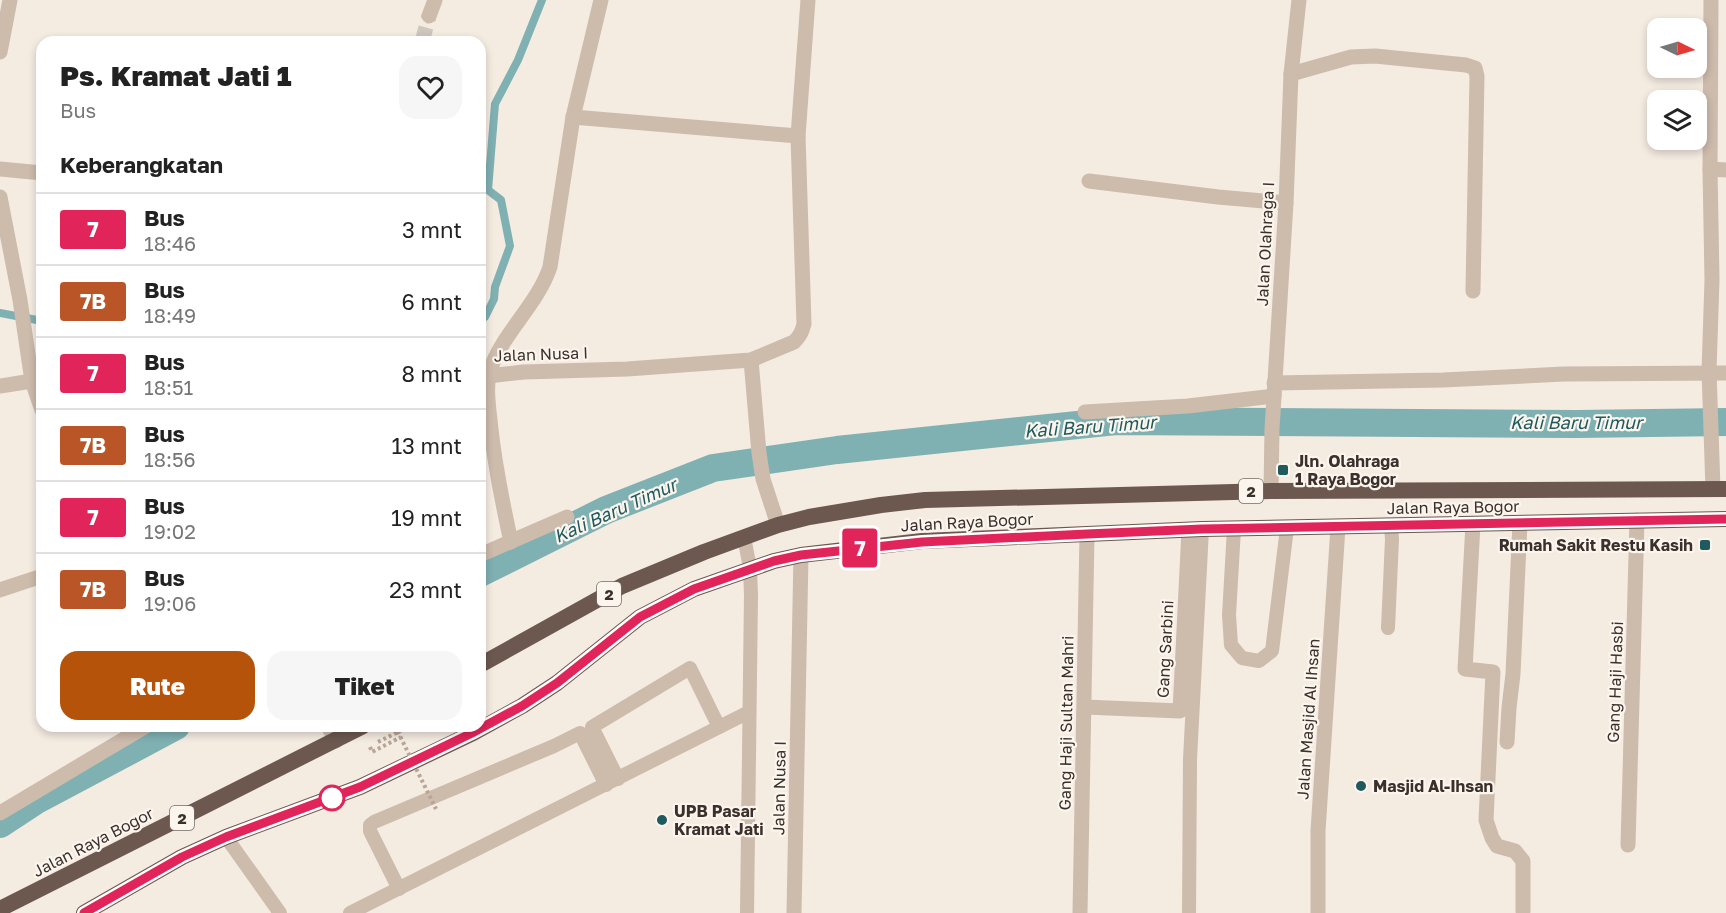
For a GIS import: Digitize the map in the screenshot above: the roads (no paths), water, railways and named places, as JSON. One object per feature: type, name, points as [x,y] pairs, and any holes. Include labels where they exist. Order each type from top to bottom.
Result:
[{"type":"highway","name":"Jalan Raya Bogor","points":[[486,662],[622,586],[704,552],[778,525],[847,510],[926,500],[1271,491],[1720,489]]},
{"type":"highway","name":"Jalan Raya Bogor","points":[[486,725],[557,683],[640,617],[694,589],[750,568],[801,555],[922,542],[1087,534],[1726,519]]},
{"type":"highway","name":"Jalan Raya Bogor","points":[[84,913],[182,857],[226,837],[360,787],[474,732]]},
{"type":"highway","name":"Jalan Raya Bogor","points":[[0,909],[332,733]]},
{"type":"street","points":[[0,52],[10,0]]},
{"type":"street","points":[[429,16],[435,0]]},
{"type":"street","name":"Jalan Nusa I","points":[[601,0],[573,117],[550,267],[545,281],[498,353],[488,376],[524,372],[627,369],[751,360],[794,342],[803,329],[798,136],[808,0]]},
{"type":"street","name":"Jalan Olahraga I","points":[[1271,491],[1272,429],[1286,203],[1291,74],[1299,0]]},
{"type":"street","points":[[1711,0],[1712,280],[1709,371],[1711,431],[1720,489]]},
{"type":"street","points":[[1291,74],[1351,57],[1376,56],[1466,65],[1475,68],[1477,76],[1473,291]]},
{"type":"street","points":[[573,117],[798,136]]},
{"type":"street","points":[[0,169],[36,172]]},
{"type":"street","points":[[1710,169],[1726,170]]},
{"type":"street","points":[[1089,181],[1286,203]]},
{"type":"street","points":[[0,197],[20,300],[32,381],[36,393]]},
{"type":"street","points":[[751,360],[763,479],[778,525]]},
{"type":"street","points":[[1086,412],[1188,406],[1274,393],[1709,371],[1726,373]]},
{"type":"street","points":[[488,376],[494,464],[512,542]]},
{"type":"street","points":[[0,386],[32,381]]},
{"type":"street","points":[[486,553],[567,517]]},
{"type":"street","name":"Gang Haji Hasbi","points":[[1628,845],[1637,520]]},
{"type":"street","points":[[1508,742],[1509,708],[1514,674],[1520,523]]},
{"type":"street","points":[[1473,524],[1465,669],[1493,672],[1486,820],[1497,846],[1515,851],[1523,861],[1524,911]]},
{"type":"street","name":"Jalan Masjid Al Ihsan","points":[[1318,913],[1318,831],[1338,527]]},
{"type":"street","name":"Gang Sarbini","points":[[1085,707],[1180,711],[1195,530]]},
{"type":"street","name":"Gang Haji Sultan Mahri","points":[[1080,913],[1087,534]]},
{"type":"street","name":"Jalan Nusa I","points":[[794,913],[801,555]]},
{"type":"street","points":[[0,590],[36,578]]},
{"type":"street","points":[[0,813],[136,732]]},
{"type":"lane","points":[[1388,628],[1391,526]]},
{"type":"lane","points":[[1234,529],[1231,645],[1242,658],[1259,660],[1272,651],[1287,528]]},
{"type":"lane","points":[[1189,913],[1195,530]]},
{"type":"lane","points":[[744,537],[750,568],[751,595],[747,913]]},
{"type":"lane","points":[[612,782],[591,727],[690,668],[719,727]]},
{"type":"lane","points":[[350,913],[749,712]]},
{"type":"lane","points":[[399,889],[370,831],[370,825],[374,822],[580,733],[612,782]]},
{"type":"lane","points":[[226,837],[280,913]]},
{"type":"waterway","points":[[486,315],[494,299],[495,287],[510,246],[501,200],[488,190],[495,104],[518,60],[542,0]]},
{"type":"waterway","points":[[0,313],[36,320]]},
{"type":"waterway","name":"Kali Baru Timur","points":[[486,570],[606,510],[713,468],[837,450],[1116,421],[1577,424],[1726,422]]},
{"type":"waterway","name":"Kali Baru Timur","points":[[0,824],[35,801],[165,732]]},
{"type":"tunnel","points":[[424,36],[429,16]]},
{"type":"place","name":"Jln. Olahraga 1 Raya Bogor","points":[[1283,470]]},
{"type":"place","name":"Rumah Sakit Restu Kasih","points":[[1705,545]]},
{"type":"place","name":"Masjid Al-Ihsan","points":[[1361,786]]},
{"type":"place","name":"UPB Pasar Kramat Jati","points":[[662,820]]}]
